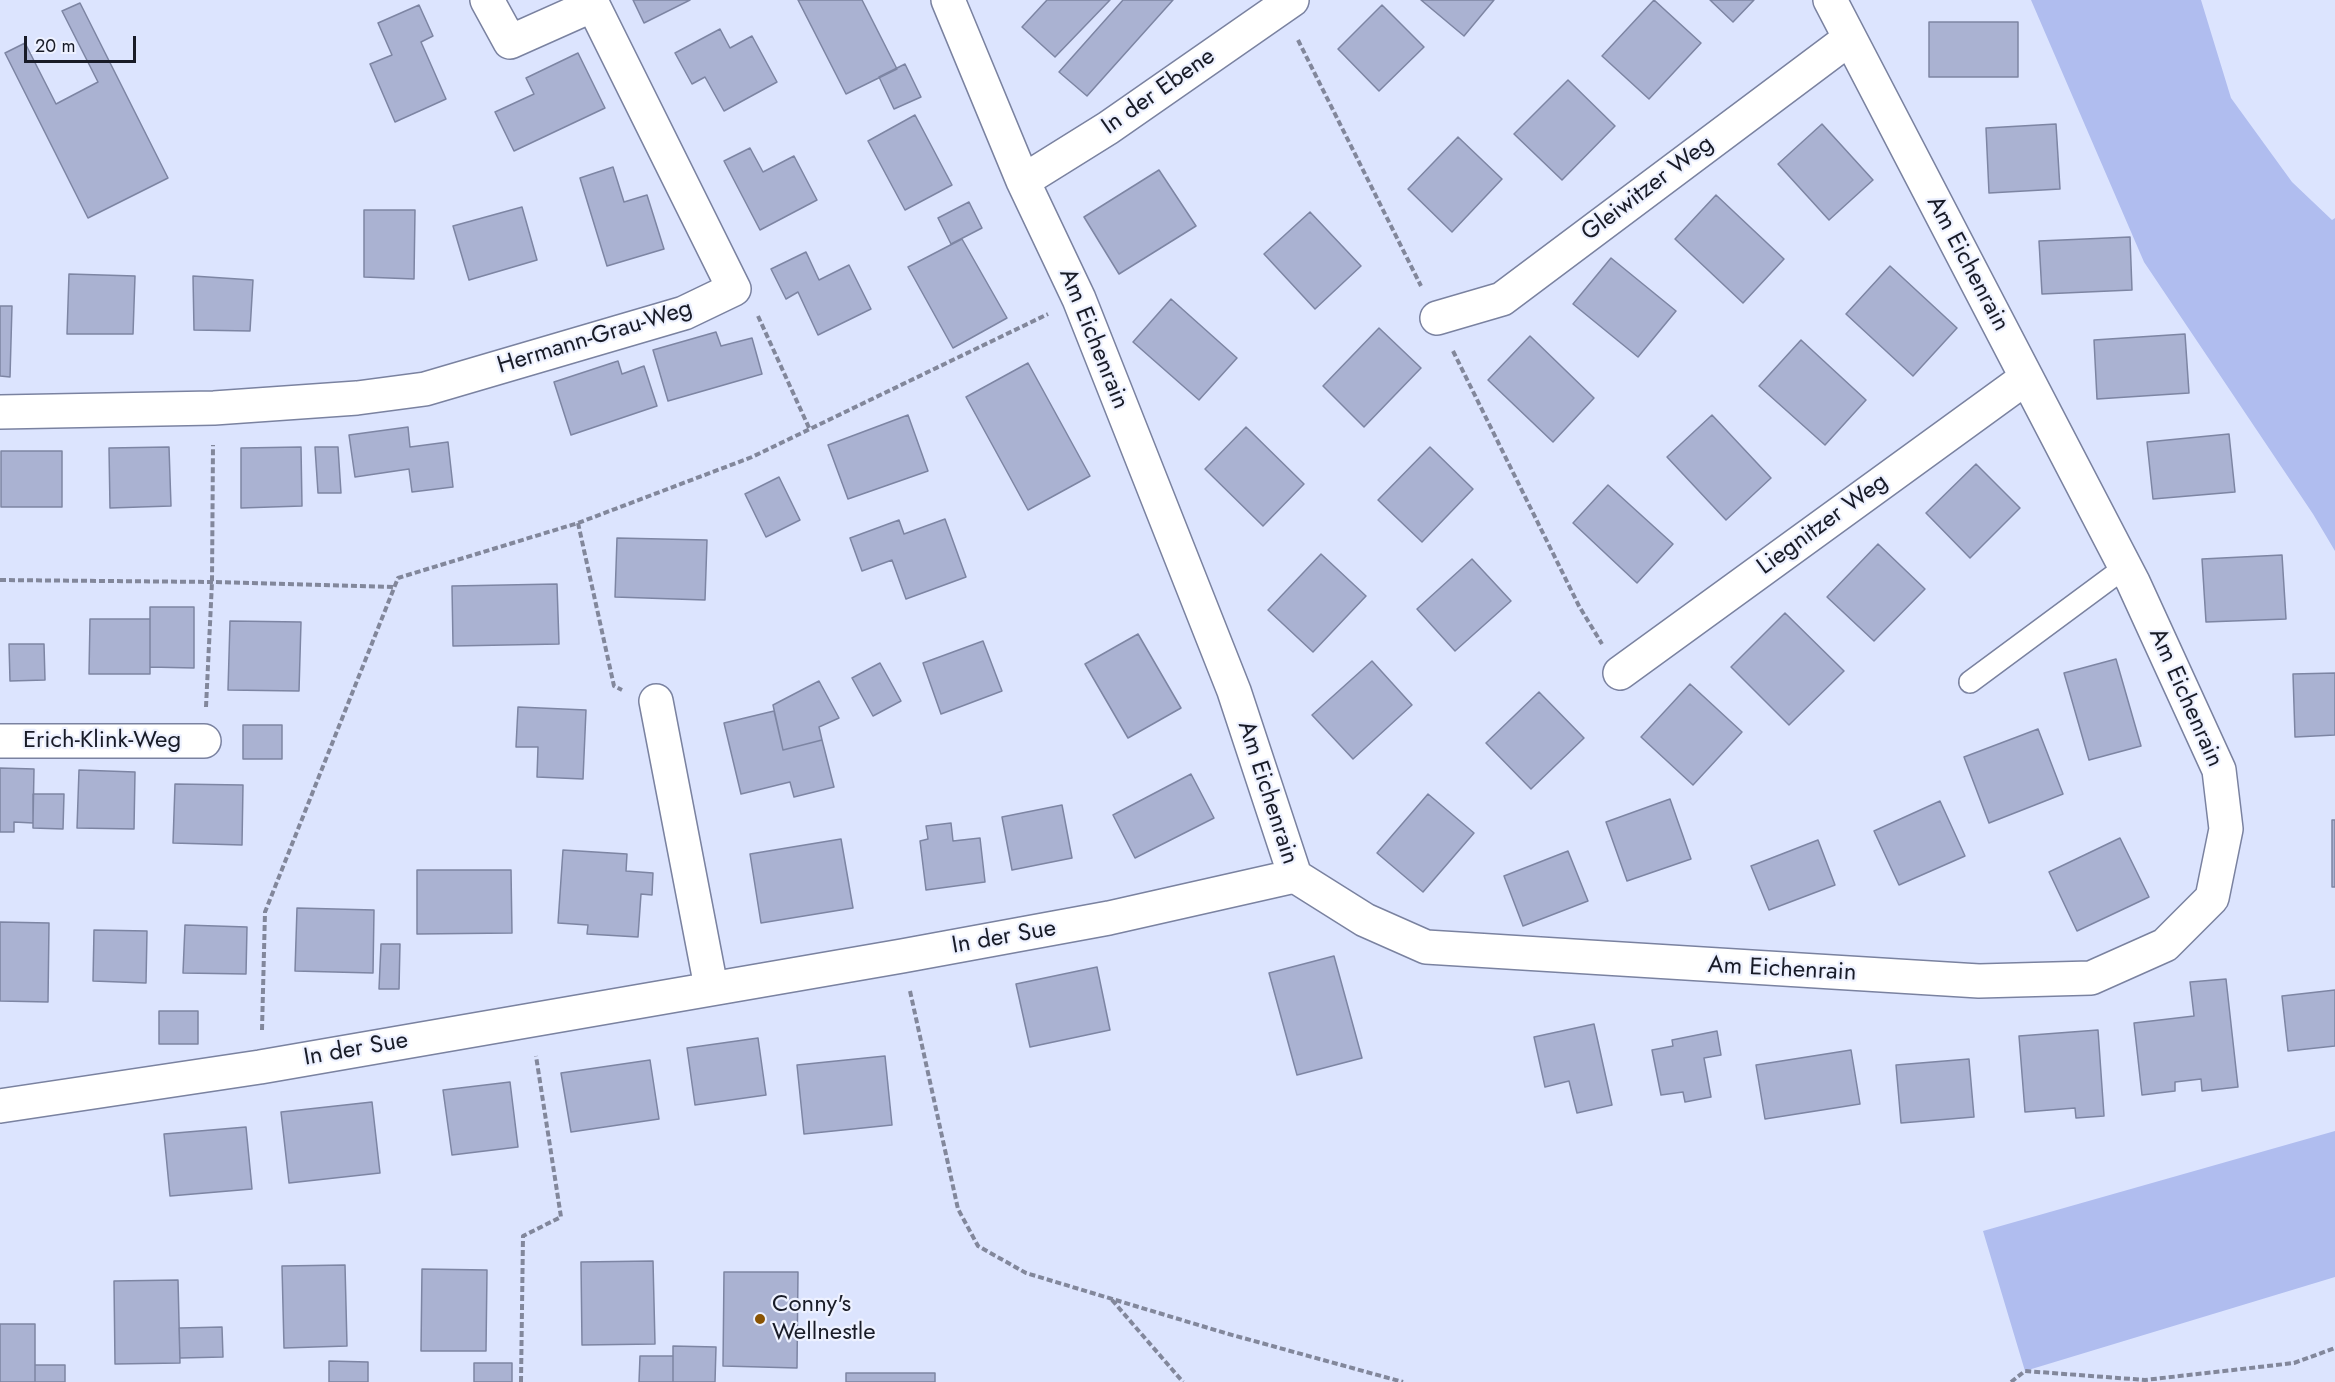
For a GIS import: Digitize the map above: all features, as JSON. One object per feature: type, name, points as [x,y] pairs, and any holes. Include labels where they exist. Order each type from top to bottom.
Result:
[{"type":"street","points":[[487,0],[510,42],[593,4],[734,289]]},
{"type":"street","name":"Am Eichenrain","points":[[948,0],[1023,181],[1079,299],[1234,691],[1295,876],[1365,920],[1426,947],[1979,981],[2091,978],[2165,945],[2212,898],[2226,829],[2219,770],[2133,582],[1830,0]]},
{"type":"street","name":"In der Ebene","points":[[1023,181],[1108,128],[1292,0]]},
{"type":"street","name":"Gleiwitzer Weg","points":[[1437,318],[1502,299],[1849,39]]},
{"type":"street","name":"Hermann-Grau-Weg","points":[[0,412],[214,408],[357,399],[425,389],[684,313],[734,289]]},
{"type":"street","name":"Liegnitzer Weg","points":[[1620,673],[2026,378]]},
{"type":"street","points":[[656,701],[711,987]]},
{"type":"street","name":"Erich-Klink-Weg","points":[[0,741],[204,741]]},
{"type":"street","name":"In der Sue","points":[[0,1106],[260,1066],[902,956],[1109,918],[1295,876]]},
{"type":"lane","points":[[1970,682],[2124,568]]},
{"type":"path","points":[[734,289],[753,305],[810,430]]},
{"type":"path","points":[[260,1066],[265,912],[398,578],[578,523],[752,458],[1079,299]]},
{"type":"path","points":[[204,741],[212,582],[214,408]]},
{"type":"path","points":[[578,523],[614,686],[656,701]]},
{"type":"path","points":[[0,580],[395,587]]},
{"type":"path","points":[[902,956],[958,1209],[978,1246],[1026,1273],[1235,1336],[1403,1382]]},
{"type":"path","points":[[521,1382],[523,1236],[561,1217],[530,1019]]},
{"type":"path","points":[[1112,1299],[1183,1382]]},
{"type":"path","points":[[2011,1382],[2025,1371],[2145,1380],[2294,1363],[2335,1348]]},
{"type":"shaded area","points":[[2031,0],[2201,0],[2231,98],[2292,182],[2332,220],[2335,218],[2335,551],[2313,514],[2144,262]]},
{"type":"shaded area","points":[[2335,1131],[2335,1277],[2025,1371],[1983,1231]]},
{"type":"building","points":[[633,0],[690,0],[644,23]]},
{"type":"building","points":[[798,0],[862,0],[897,69],[846,94]]},
{"type":"building","points":[[1047,0],[1110,0],[1055,57],[1022,27]]},
{"type":"building","points":[[1123,0],[1173,0],[1087,96],[1059,72]]},
{"type":"building","points":[[1421,0],[1494,0],[1464,36]]},
{"type":"building","points":[[1654,0],[1701,43],[1649,99],[1602,56]]},
{"type":"building","points":[[1710,0],[1754,0],[1733,22]]},
{"type":"building","points":[[80,3],[168,178],[88,218],[5,53],[25,43],[56,104],[98,82],[62,11]]},
{"type":"building","points":[[419,5],[433,36],[421,42],[446,99],[395,122],[370,64],[392,55],[378,23]]},
{"type":"building","points":[[1382,5],[1424,47],[1379,91],[1338,49]]},
{"type":"building","points":[[1929,22],[2018,22],[2018,77],[1929,77]]},
{"type":"building","points":[[720,29],[730,48],[752,36],[777,82],[724,111],[705,77],[692,84],[675,53]]},
{"type":"building","points":[[578,53],[605,108],[514,151],[495,112],[534,94],[526,78]]},
{"type":"building","points":[[905,64],[921,97],[894,109],[879,77]]},
{"type":"building","points":[[1568,80],[1615,126],[1562,180],[1514,134]]},
{"type":"building","points":[[915,115],[952,185],[905,210],[868,141]]},
{"type":"building","points":[[1822,124],[1873,180],[1829,220],[1778,164]]},
{"type":"building","points":[[2056,124],[2060,189],[1989,193],[1986,128]]},
{"type":"building","points":[[1458,137],[1502,179],[1452,232],[1408,189]]},
{"type":"building","points":[[750,148],[763,172],[794,156],[817,200],[760,230],[724,161]]},
{"type":"building","points":[[613,167],[624,202],[647,195],[664,249],[607,266],[580,178]]},
{"type":"building","points":[[1159,170],[1196,226],[1119,274],[1084,217]]},
{"type":"building","points":[[1716,195],[1784,259],[1743,303],[1675,239]]},
{"type":"building","points":[[969,202],[982,228],[951,244],[938,218]]},
{"type":"building","points":[[522,207],[537,260],[469,280],[453,226]]},
{"type":"building","points":[[364,210],[415,210],[414,279],[364,277]]},
{"type":"building","points":[[1310,212],[1361,266],[1315,309],[1264,254]]},
{"type":"building","points":[[2130,237],[2132,290],[2042,294],[2039,241]]},
{"type":"building","points":[[962,239],[1007,318],[953,348],[908,267]]},
{"type":"building","points":[[806,252],[819,280],[849,265],[871,309],[818,335],[798,292],[786,299],[771,269]]},
{"type":"building","points":[[1611,258],[1676,311],[1638,357],[1573,304]]},
{"type":"building","points":[[1890,266],[1957,328],[1913,376],[1846,314]]},
{"type":"building","points":[[69,274],[135,276],[133,334],[67,334]]},
{"type":"building","points":[[193,276],[253,280],[250,331],[194,330]]},
{"type":"building","points":[[1171,299],[1237,358],[1199,400],[1133,342]]},
{"type":"building","points":[[0,306],[12,306],[10,377],[0,376]]},
{"type":"building","points":[[1379,328],[1421,368],[1364,427],[1323,386]]},
{"type":"building","points":[[716,332],[721,346],[752,338],[762,374],[668,401],[653,350]]},
{"type":"building","points":[[2185,334],[2189,393],[2097,399],[2094,340]]},
{"type":"building","points":[[1530,336],[1594,398],[1553,442],[1488,380]]},
{"type":"building","points":[[1801,340],[1866,400],[1825,445],[1759,386]]},
{"type":"building","points":[[618,361],[622,374],[644,366],[657,406],[571,435],[554,382]]},
{"type":"building","points":[[1028,363],[1090,476],[1028,510],[966,397]]},
{"type":"building","points":[[908,415],[928,471],[848,499],[828,445]]},
{"type":"building","points":[[1712,415],[1771,478],[1726,520],[1667,457]]},
{"type":"building","points":[[408,427],[410,447],[448,442],[453,487],[412,492],[409,469],[355,477],[349,435]]},
{"type":"building","points":[[1246,427],[1304,484],[1263,526],[1205,469]]},
{"type":"building","points":[[2229,434],[2235,492],[2153,499],[2147,442]]},
{"type":"building","points":[[169,447],[171,506],[110,508],[109,448]]},
{"type":"building","points":[[301,447],[302,506],[241,508],[241,448]]},
{"type":"building","points":[[315,447],[338,447],[341,493],[318,493]]},
{"type":"building","points":[[1430,447],[1473,489],[1422,542],[1378,500]]},
{"type":"building","points":[[1,451],[62,451],[62,507],[1,507]]},
{"type":"building","points":[[1976,464],[2020,508],[1970,558],[1926,513]]},
{"type":"building","points":[[779,477],[800,520],[766,537],[745,494]]},
{"type":"building","points":[[1608,485],[1673,544],[1637,583],[1573,523]]},
{"type":"building","points":[[945,519],[966,577],[906,599],[892,560],[862,571],[850,538],[899,520],[904,534]]},
{"type":"building","points":[[617,538],[707,540],[705,600],[615,597]]},
{"type":"building","points":[[1878,544],[1925,589],[1874,641],[1827,597]]},
{"type":"building","points":[[1321,554],[1366,596],[1313,652],[1268,610]]},
{"type":"building","points":[[2282,555],[2286,619],[2206,622],[2202,559]]},
{"type":"building","points":[[1472,559],[1511,601],[1455,651],[1417,609]]},
{"type":"building","points":[[557,584],[559,644],[453,646],[452,586]]},
{"type":"building","points":[[150,607],[194,607],[194,668],[150,667]]},
{"type":"building","points":[[1785,613],[1844,671],[1789,725],[1731,667]]},
{"type":"building","points":[[90,619],[150,619],[150,674],[89,674]]},
{"type":"building","points":[[230,621],[301,622],[299,691],[228,690]]},
{"type":"building","points":[[1138,634],[1181,708],[1128,738],[1085,664]]},
{"type":"building","points":[[983,641],[1002,691],[941,714],[923,663]]},
{"type":"building","points":[[9,644],[44,644],[45,680],[10,681]]},
{"type":"building","points":[[2116,659],[2141,746],[2089,760],[2064,673]]},
{"type":"building","points":[[1372,661],[1412,705],[1353,759],[1312,715]]},
{"type":"building","points":[[880,663],[901,701],[873,716],[852,678]]},
{"type":"building","points":[[2335,673],[2335,735],[2295,737],[2293,674]]},
{"type":"building","points":[[819,681],[839,718],[819,727],[822,740],[783,750],[773,705]]},
{"type":"building","points":[[1690,684],[1742,732],[1693,785],[1641,737]]},
{"type":"building","points":[[1539,692],[1584,738],[1531,789],[1486,743]]},
{"type":"building","points":[[518,707],[586,710],[583,779],[537,777],[538,747],[516,747]]},
{"type":"building","points":[[774,711],[783,750],[822,740],[834,787],[794,797],[790,782],[741,794],[724,723]]},
{"type":"building","points":[[243,725],[282,725],[282,759],[243,759]]},
{"type":"building","points":[[2038,729],[2063,794],[1989,823],[1964,757]]},
{"type":"building","points":[[0,768],[34,769],[33,823],[14,822],[14,832],[0,832]]},
{"type":"building","points":[[79,770],[135,772],[134,829],[77,828]]},
{"type":"building","points":[[1191,774],[1214,818],[1135,858],[1113,815]]},
{"type":"building","points":[[175,784],[243,785],[242,845],[173,843]]},
{"type":"building","points":[[33,794],[64,794],[63,829],[33,828]]},
{"type":"building","points":[[1428,794],[1474,833],[1423,892],[1377,853]]},
{"type":"building","points":[[1670,799],[1691,859],[1627,881],[1606,822]]},
{"type":"building","points":[[1940,801],[1965,856],[1899,885],[1874,831]]},
{"type":"building","points":[[1062,805],[1072,858],[1012,870],[1002,817]]},
{"type":"building","points":[[2332,820],[2335,820],[2335,887],[2332,887]]},
{"type":"building","points":[[951,823],[953,841],[980,838],[985,882],[926,890],[920,841],[928,839],[926,826]]},
{"type":"building","points":[[2120,838],[2149,897],[2077,931],[2049,872]]},
{"type":"building","points":[[841,839],[853,908],[761,923],[750,854]]},
{"type":"building","points":[[1818,840],[1835,885],[1769,910],[1751,866]]},
{"type":"building","points":[[563,850],[627,854],[626,871],[653,873],[652,895],[641,894],[638,937],[587,934],[588,925],[558,923]]},
{"type":"building","points":[[1568,851],[1588,901],[1523,926],[1504,876]]},
{"type":"building","points":[[417,870],[511,870],[512,933],[417,934]]},
{"type":"building","points":[[297,908],[374,910],[373,973],[295,971]]},
{"type":"building","points":[[0,922],[49,923],[48,1002],[0,1001]]},
{"type":"building","points":[[185,925],[247,927],[246,974],[183,973]]},
{"type":"building","points":[[94,930],[147,931],[146,983],[93,981]]},
{"type":"building","points":[[381,944],[400,944],[399,989],[379,989]]},
{"type":"building","points":[[1334,956],[1362,1058],[1297,1075],[1269,973]]},
{"type":"building","points":[[1097,967],[1110,1030],[1030,1047],[1016,984]]},
{"type":"building","points":[[2226,979],[2238,1087],[2202,1091],[2201,1079],[2175,1082],[2175,1091],[2142,1095],[2134,1023],[2194,1016],[2190,982]]},
{"type":"building","points":[[2335,990],[2335,1046],[2288,1051],[2282,996]]},
{"type":"building","points":[[159,1011],[198,1011],[198,1044],[159,1044]]},
{"type":"building","points":[[1594,1024],[1612,1105],[1577,1113],[1569,1081],[1545,1087],[1534,1037]]},
{"type":"building","points":[[2098,1030],[2104,1116],[2076,1118],[2075,1108],[2025,1112],[2019,1036]]},
{"type":"building","points":[[1717,1031],[1721,1055],[1704,1058],[1711,1097],[1685,1102],[1683,1092],[1661,1095],[1652,1050],[1673,1046],[1672,1040]]},
{"type":"building","points":[[758,1038],[766,1095],[695,1105],[687,1048]]},
{"type":"building","points":[[1851,1050],[1860,1104],[1765,1119],[1756,1065]]},
{"type":"building","points":[[885,1056],[892,1125],[804,1134],[797,1065]]},
{"type":"building","points":[[1969,1059],[1974,1117],[1901,1123],[1896,1065]]},
{"type":"building","points":[[650,1060],[659,1119],[571,1132],[561,1073]]},
{"type":"building","points":[[510,1082],[518,1147],[452,1155],[443,1090]]},
{"type":"building","points":[[372,1102],[380,1173],[289,1183],[281,1112]]},
{"type":"building","points":[[246,1127],[252,1189],[170,1196],[164,1134]]},
{"type":"building","points":[[653,1261],[655,1344],[582,1345],[581,1262]]},
{"type":"building","points":[[345,1265],[347,1346],[284,1348],[282,1266]]},
{"type":"building","points":[[422,1269],[487,1270],[486,1351],[421,1351]]},
{"type":"building","points":[[724,1272],[798,1272],[797,1368],[723,1366]]},
{"type":"building","points":[[178,1280],[180,1363],[115,1364],[114,1281]]},
{"type":"building","points":[[0,1324],[35,1324],[35,1382],[0,1382]]},
{"type":"building","points":[[222,1327],[223,1357],[180,1358],[179,1328]]},
{"type":"building","points":[[673,1346],[716,1347],[715,1382],[673,1382]]},
{"type":"building","points":[[640,1356],[673,1356],[673,1382],[639,1382]]},
{"type":"building","points":[[329,1361],[368,1362],[368,1382],[329,1382]]},
{"type":"building","points":[[474,1363],[512,1363],[512,1382],[474,1382]]},
{"type":"building","points":[[35,1365],[65,1365],[65,1382],[35,1382]]},
{"type":"building","points":[[846,1373],[935,1373],[935,1382],[846,1382]]},
{"type":"place","name":"Conny's Wellnestle","points":[[760,1319]]}]
